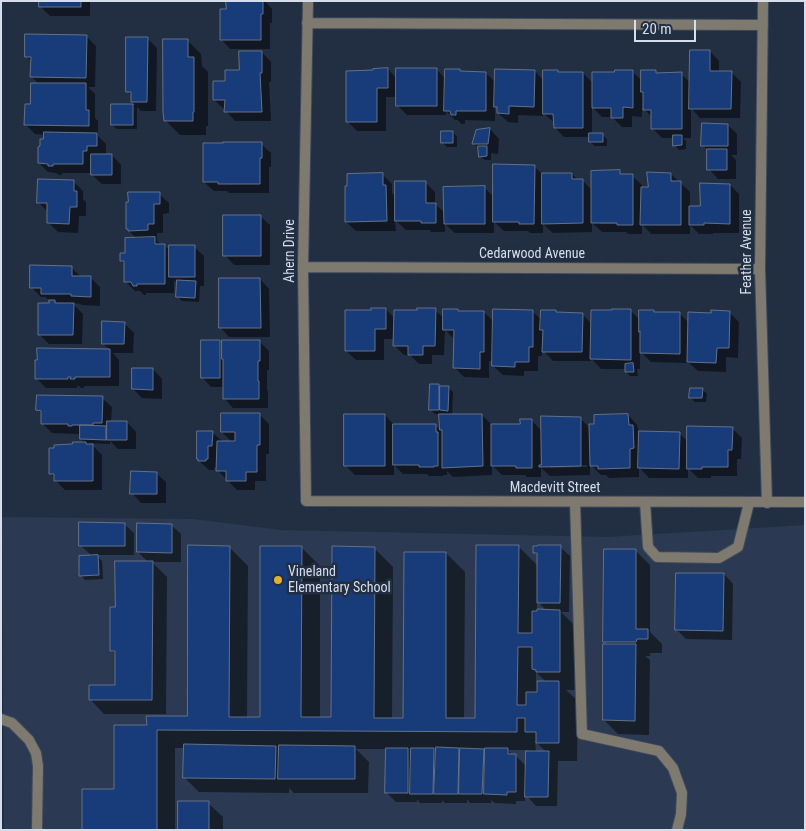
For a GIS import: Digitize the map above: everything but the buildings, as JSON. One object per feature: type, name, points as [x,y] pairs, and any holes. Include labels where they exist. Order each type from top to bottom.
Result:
[{"type":"street","name":"Ahern Drive","points":[[306,501],[303,267],[308,1]]},
{"type":"street","name":"Feather Avenue","points":[[763,1],[760,268],[767,503]]},
{"type":"street","points":[[307,23],[763,25]]},
{"type":"street","name":"Cedarwood Avenue","points":[[303,267],[760,268]]},
{"type":"street","name":"Macdevitt Street","points":[[306,501],[805,502]]},
{"type":"street","points":[[575,502],[582,734],[659,751],[673,768],[682,793],[677,830]]},
{"type":"street","points":[[644,502],[648,547],[657,557],[710,558],[719,558],[738,547],[748,503]]},
{"type":"street","points":[[1,719],[12,723],[29,740],[36,752],[38,766],[37,830]]},
{"type":"shaded area","points":[[2,517],[193,519],[281,530],[607,537],[805,525],[805,830],[4,830]]},
{"type":"place","name":"Vineland Elementary School","points":[[278,580]]}]
